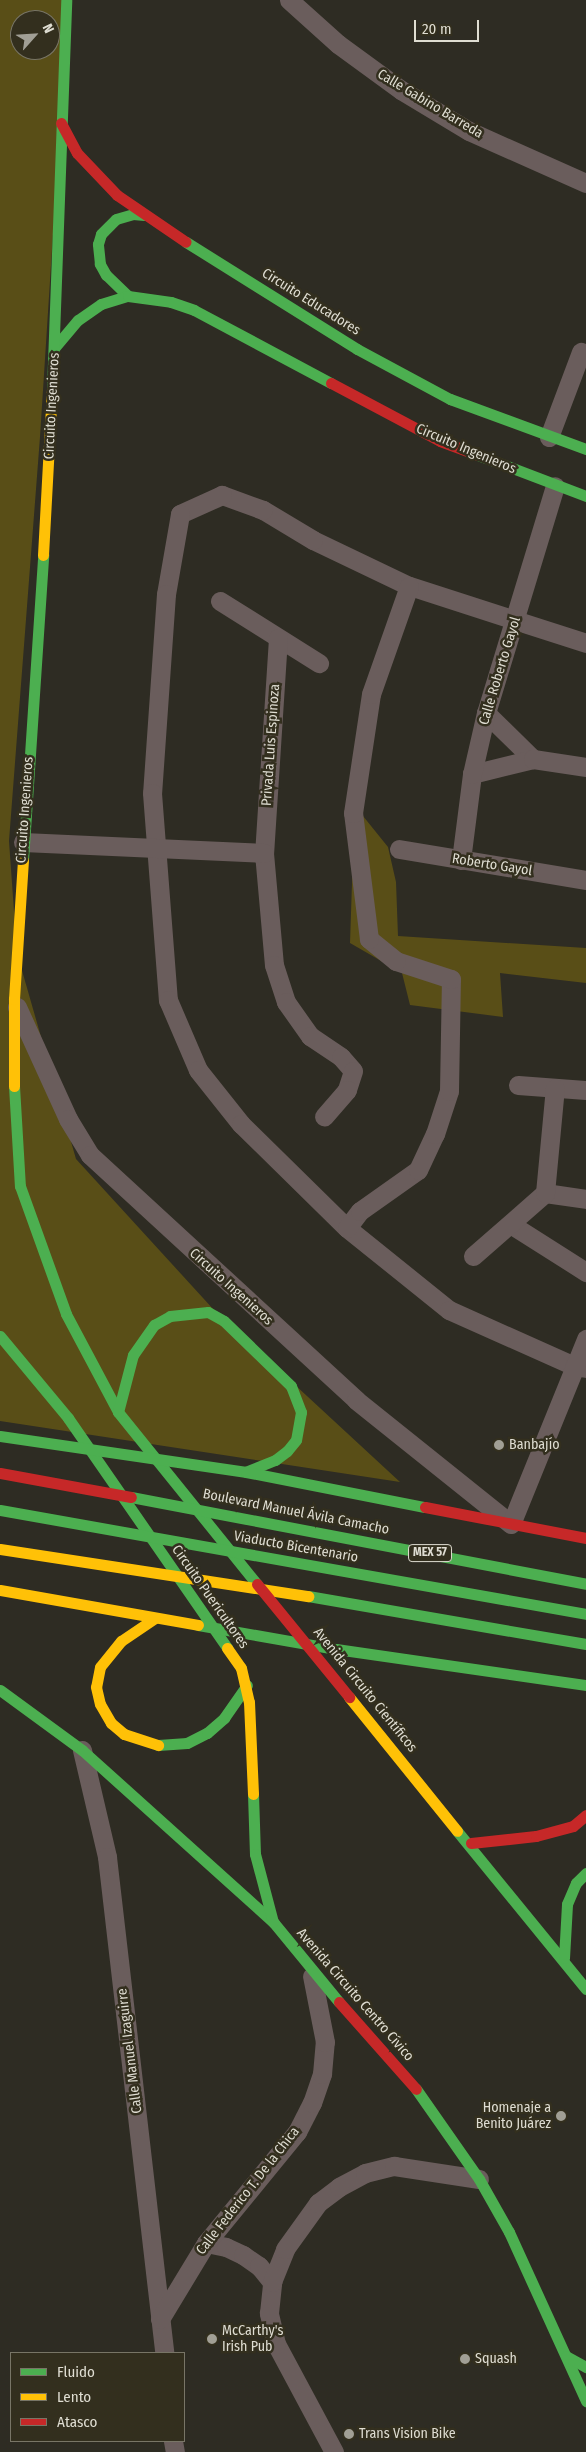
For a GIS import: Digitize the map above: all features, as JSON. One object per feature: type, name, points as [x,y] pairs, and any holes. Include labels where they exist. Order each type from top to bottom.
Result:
[{"type":"main road","points":[[55,347],[66,0]]},
{"type":"main road","name":"Circuito Educadores","points":[[61,123],[78,153],[98,176],[144,215],[366,353],[450,399],[549,437],[586,449]]},
{"type":"main road","points":[[128,296],[103,270],[98,244],[101,234],[116,219],[133,214],[144,215]]},
{"type":"main road","name":"Circuito Ingenieros","points":[[118,1412],[66,1314],[20,1186],[13,1076],[14,999],[23,842],[55,347],[78,320],[101,304],[128,296],[152,298],[194,310],[440,441],[554,486],[586,496]]},
{"type":"main road","points":[[118,1412],[133,1354],[154,1325],[170,1316],[208,1312],[224,1321],[291,1386],[301,1412],[296,1440],[287,1451],[275,1460],[246,1472]]},
{"type":"main road","name":"Circuito Puericultores","points":[[0,1336],[68,1418],[241,1668],[247,1685],[255,1854],[274,1923]]},
{"type":"main road","name":"Avenida Circuito Científicos","points":[[118,1412],[564,1958],[586,1989]]},
{"type":"main road","name":"Boulevard Manuel Ávila Camacho","points":[[0,1436],[28,1442],[218,1470],[246,1472],[586,1538]]},
{"type":"main road","name":"Boulevard Manuel Ávila Camacho","points":[[0,1474],[274,1522],[586,1584]]},
{"type":"main road","name":"Viaducto Bicentenario","points":[[0,1510],[586,1614]]},
{"type":"main road","points":[[0,1549],[308,1596],[586,1644]]},
{"type":"main road","points":[[0,1590],[336,1649],[586,1685]]},
{"type":"main road","points":[[154,1618],[121,1641],[100,1667],[96,1687],[100,1704],[111,1723],[124,1734],[163,1746],[187,1743],[207,1733],[224,1718],[247,1685]]},
{"type":"main road","name":"Avenida Circuito Centro Cívico","points":[[0,1690],[82,1750],[274,1923],[310,1970],[419,2093],[479,2179],[509,2232],[586,2401]]},
{"type":"main road","points":[[470,1843],[536,1836],[573,1826],[586,1815]]},
{"type":"main road","points":[[564,1958],[568,1904],[576,1883],[586,1873]]},
{"type":"main road","points":[[566,2356],[586,2368]]},
{"type":"street","name":"Calle Gabino Barreda","points":[[289,0],[338,44],[401,90],[469,131],[586,183]]},
{"type":"street","points":[[549,437],[581,352]]},
{"type":"street","name":"Calle Roberto Gayol","points":[[461,860],[472,774],[486,713],[516,622],[554,486]]},
{"type":"street","points":[[580,1367],[449,1310],[347,1228],[241,1124],[198,1070],[168,1000],[152,793],[166,594],[180,514],[222,495],[263,510],[313,540],[409,586],[586,643]]},
{"type":"street","points":[[347,1228],[360,1211],[418,1170],[449,1092],[451,979],[396,961],[369,939],[352,813],[371,694],[409,586]]},
{"type":"street","points":[[220,601],[319,663]]},
{"type":"street","name":"Privada Luis Espinoza","points":[[278,638],[264,853],[274,964],[286,1002],[310,1036],[341,1057],[353,1071],[347,1090],[324,1116]]},
{"type":"street","points":[[486,713],[533,759]]},
{"type":"street","points":[[472,774],[533,759],[586,767]]},
{"type":"street","points":[[23,842],[264,853]]},
{"type":"street","name":"Roberto Gayol","points":[[398,849],[586,880]]},
{"type":"street","name":"Circuito Ingenieros","points":[[14,999],[68,1119],[90,1155],[356,1400],[511,1524]]},
{"type":"street","points":[[518,1085],[586,1090]]},
{"type":"street","points":[[473,1256],[512,1225],[545,1192],[555,1088]]},
{"type":"street","points":[[545,1192],[586,1199]]},
{"type":"street","points":[[512,1225],[586,1272]]},
{"type":"street","points":[[511,1524],[580,1367],[586,1339]]},
{"type":"street","name":"Calle Manuel Izaguirre","points":[[82,1750],[107,1857],[164,2352]]},
{"type":"street","name":"Calle Federico T. De la Chica","points":[[160,2319],[206,2243],[297,2132],[312,2103],[322,2074],[325,2042],[310,1970]]},
{"type":"street","points":[[334,2452],[276,2344],[269,2312],[272,2282],[299,2225],[332,2192],[365,2173],[394,2166],[479,2179]]},
{"type":"street","points":[[206,2243],[226,2247],[243,2254],[272,2282]]},
{"type":"shaded area","points":[[0,0],[68,0],[40,437],[9,841],[17,953],[76,1159],[214,1310],[400,1482],[0,1421]]},
{"type":"shaded area","points":[[363,816],[388,847],[396,882],[398,936],[586,948],[586,983],[500,973],[503,1017],[410,1005],[402,973],[350,943],[354,822]]},
{"type":"traffic: fast","points":[[52,390],[66,0]]},
{"type":"traffic: fast","points":[[128,296],[106,275],[100,264],[98,244],[101,234],[116,219],[133,214],[144,215]]},
{"type":"traffic: fast","points":[[186,242],[357,349],[450,399],[586,449]]},
{"type":"traffic: fast","points":[[55,347],[78,320],[101,304],[128,296],[171,302],[194,310],[331,383]]},
{"type":"traffic: fast","points":[[478,455],[586,496]]},
{"type":"traffic: fast","points":[[23,860],[43,555]]},
{"type":"traffic: fast","points":[[14,1086],[20,1186],[66,1314],[118,1412],[257,1584]]},
{"type":"traffic: fast","points":[[118,1412],[133,1355],[154,1325],[170,1316],[208,1312],[224,1321],[291,1386],[301,1412],[296,1440],[287,1451],[275,1460],[246,1472]]},
{"type":"traffic: fast","points":[[0,1336],[68,1418],[227,1648]]},
{"type":"traffic: fast","points":[[0,1436],[246,1472],[425,1507]]},
{"type":"traffic: fast","points":[[131,1497],[586,1584]]},
{"type":"traffic: fast","points":[[0,1510],[586,1614]]},
{"type":"traffic: fast","points":[[308,1596],[586,1644]]},
{"type":"traffic: fast","points":[[198,1625],[336,1649],[586,1685]]},
{"type":"traffic: fast","points":[[158,1745],[187,1743],[207,1733],[224,1718],[247,1685]]},
{"type":"traffic: fast","points":[[0,1690],[82,1750],[274,1923],[339,2002]]},
{"type":"traffic: fast","points":[[253,1794],[255,1854],[273,1922]]},
{"type":"traffic: fast","points":[[457,1831],[586,1989]]},
{"type":"traffic: fast","points":[[564,1958],[567,1904],[576,1883],[586,1873]]},
{"type":"traffic: fast","points":[[416,2089],[479,2179],[509,2232],[586,2401]]},
{"type":"traffic: fast","points":[[566,2356],[586,2367]]},
{"type":"traffic: slow","points":[[43,555],[52,390]]},
{"type":"traffic: slow","points":[[14,1086],[14,999],[23,860]]},
{"type":"traffic: slow","points":[[0,1549],[308,1596]]},
{"type":"traffic: slow","points":[[0,1590],[198,1625]]},
{"type":"traffic: slow","points":[[155,1618],[121,1641],[100,1667],[96,1687],[100,1704],[111,1723],[124,1734],[158,1745]]},
{"type":"traffic: slow","points":[[227,1648],[241,1668],[249,1702],[253,1794]]},
{"type":"traffic: slow","points":[[349,1697],[457,1831]]},
{"type":"traffic: jam","points":[[61,123],[77,153],[117,195],[186,242]]},
{"type":"traffic: jam","points":[[331,383],[440,441],[478,455]]},
{"type":"traffic: jam","points":[[0,1473],[131,1497]]},
{"type":"traffic: jam","points":[[425,1507],[586,1538]]},
{"type":"traffic: jam","points":[[257,1584],[349,1697]]},
{"type":"traffic: jam","points":[[471,1843],[536,1836],[573,1826],[586,1815]]},
{"type":"traffic: jam","points":[[339,2002],[416,2089]]},
{"type":"place","name":"Banbajío","points":[[499,1445]]},
{"type":"place","name":"Homenaje a Benito Juárez","points":[[561,2116]]},
{"type":"place","name":"McCarthy's Irish Pub","points":[[212,2339]]},
{"type":"place","name":"Squash","points":[[465,2359]]},
{"type":"place","name":"Trans Vision Bike","points":[[349,2434]]}]
